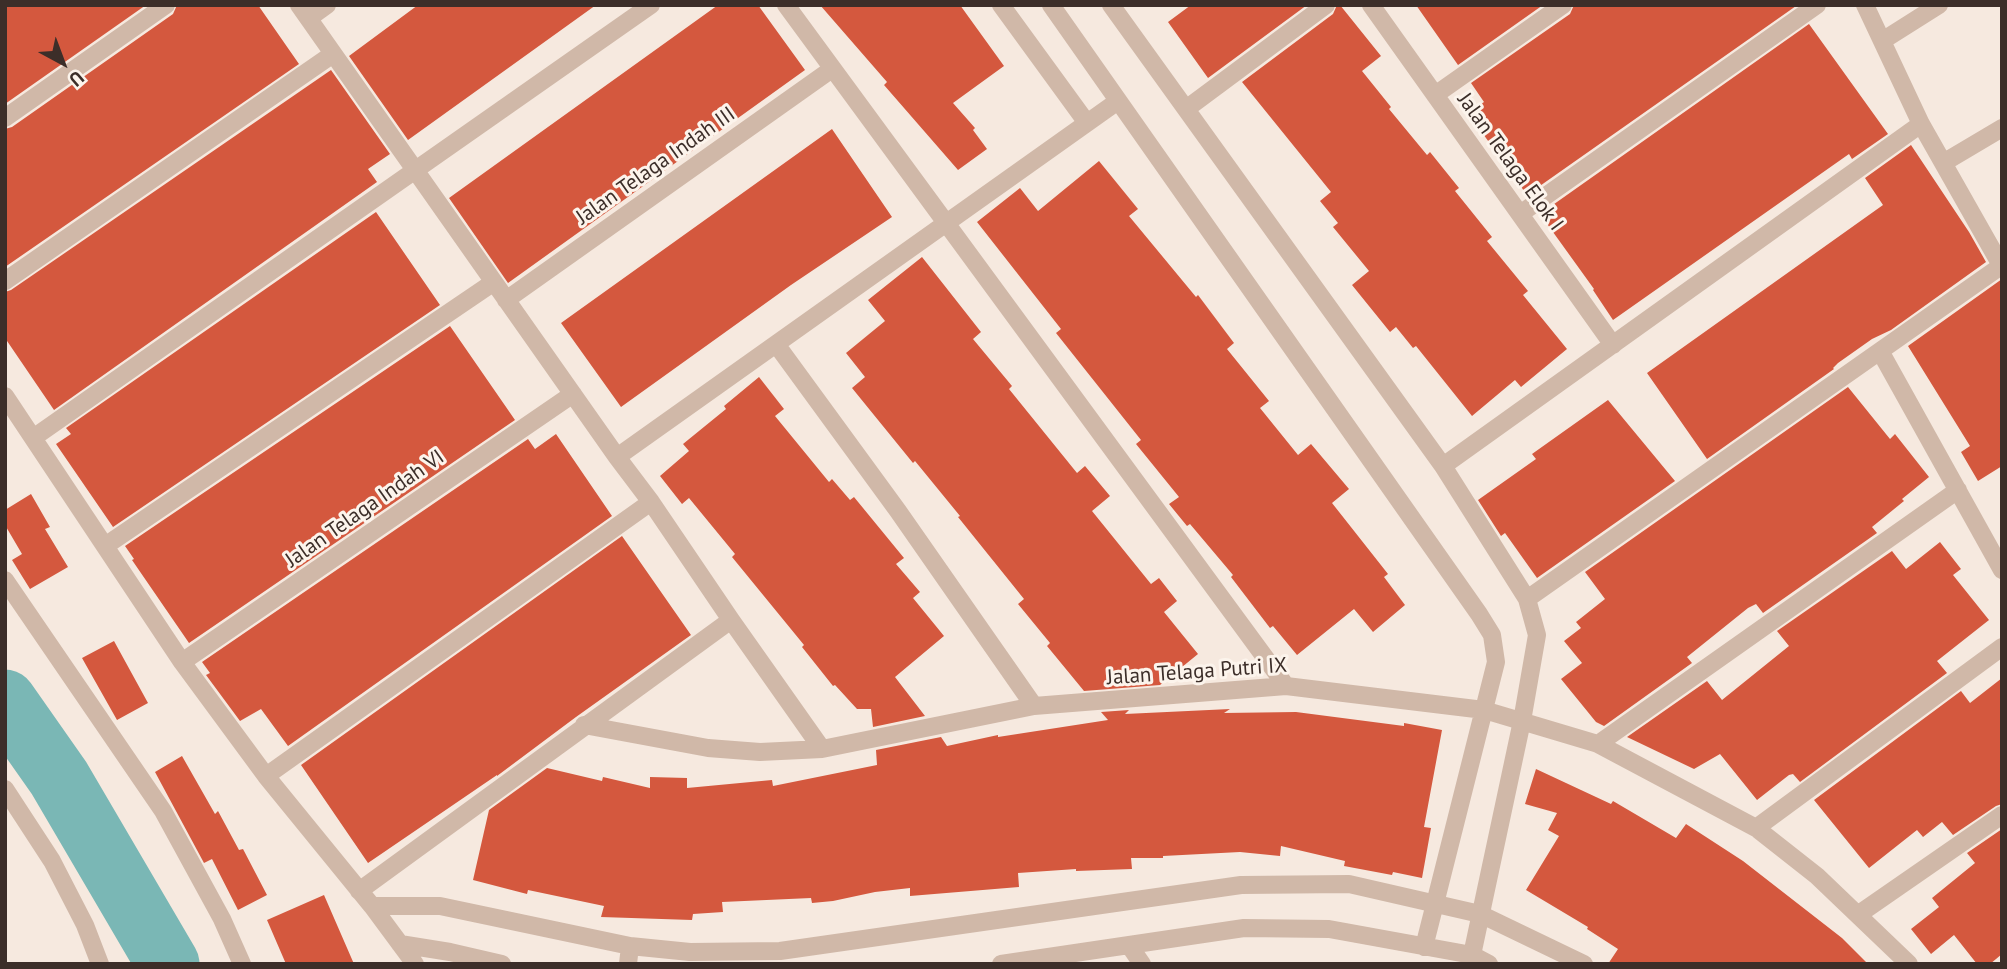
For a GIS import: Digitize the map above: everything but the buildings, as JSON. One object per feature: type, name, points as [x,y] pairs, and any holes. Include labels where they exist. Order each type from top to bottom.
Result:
[{"type":"street","points":[[5,118],[166,5]]},
{"type":"street","points":[[327,5],[304,12],[651,502],[822,749]]},
{"type":"street","points":[[33,438],[651,5]]},
{"type":"street","points":[[786,5],[1286,686]]},
{"type":"street","points":[[1001,5],[1087,123]]},
{"type":"street","points":[[1051,5],[1492,635],[1496,662],[1424,947]]},
{"type":"street","points":[[1111,5],[1444,466],[1527,600],[1537,635],[1522,721],[1472,955]]},
{"type":"street","points":[[1186,109],[1326,5]]},
{"type":"street","name":"Jalan Telaga Elok I","points":[[1371,5],[1613,345]]},
{"type":"street","points":[[1435,95],[1563,5]]},
{"type":"street","points":[[1520,215],[1817,5]]},
{"type":"street","points":[[1527,600],[2001,267],[1921,124],[1865,5]]},
{"type":"street","points":[[1882,41],[1939,5]]},
{"type":"street","points":[[5,281],[333,54]]},
{"type":"street","name":"Jalan Telaga Indah III","points":[[506,300],[832,69]]},
{"type":"street","points":[[617,457],[1118,101]]},
{"type":"street","points":[[1444,466],[1921,124]]},
{"type":"street","points":[[1943,163],[2002,128]]},
{"type":"street","points":[[105,546],[494,282]]},
{"type":"street","points":[[776,344],[898,511],[1034,706]]},
{"type":"street","points":[[1880,351],[2002,570]]},
{"type":"street","name":"Jalan Telaga Indah VI","points":[[182,662],[573,394]]},
{"type":"street","points":[[5,396],[182,662],[266,776],[372,906],[415,964]]},
{"type":"street","points":[[1598,744],[1958,491]]},
{"type":"street","points":[[266,776],[651,502]]},
{"type":"street","points":[[5,580],[163,811],[222,919],[242,964]]},
{"type":"street","points":[[359,891],[731,620]]},
{"type":"street","points":[[1756,828],[2002,647]]},
{"type":"street","name":"Jalan Telaga Putri IX","points":[[584,726],[708,748],[760,752],[822,749],[1034,706],[1286,686],[1484,710],[1598,744],[1756,828],[1817,876],[1909,964]]},
{"type":"street","points":[[5,789],[52,861],[85,926],[100,964]]},
{"type":"street","points":[[1859,914],[2002,815]]},
{"type":"street","points":[[372,906],[440,906],[629,955],[780,951],[1241,885],[1349,884],[1480,914],[1584,964]]},
{"type":"street","points":[[1000,964],[1244,928],[1329,929],[1472,955],[1489,964]]},
{"type":"street","points":[[400,944],[502,964]]},
{"type":"street","points":[[1129,945],[1142,964]]},
{"type":"waterway","points":[[5,701],[59,778],[168,964]]}]
